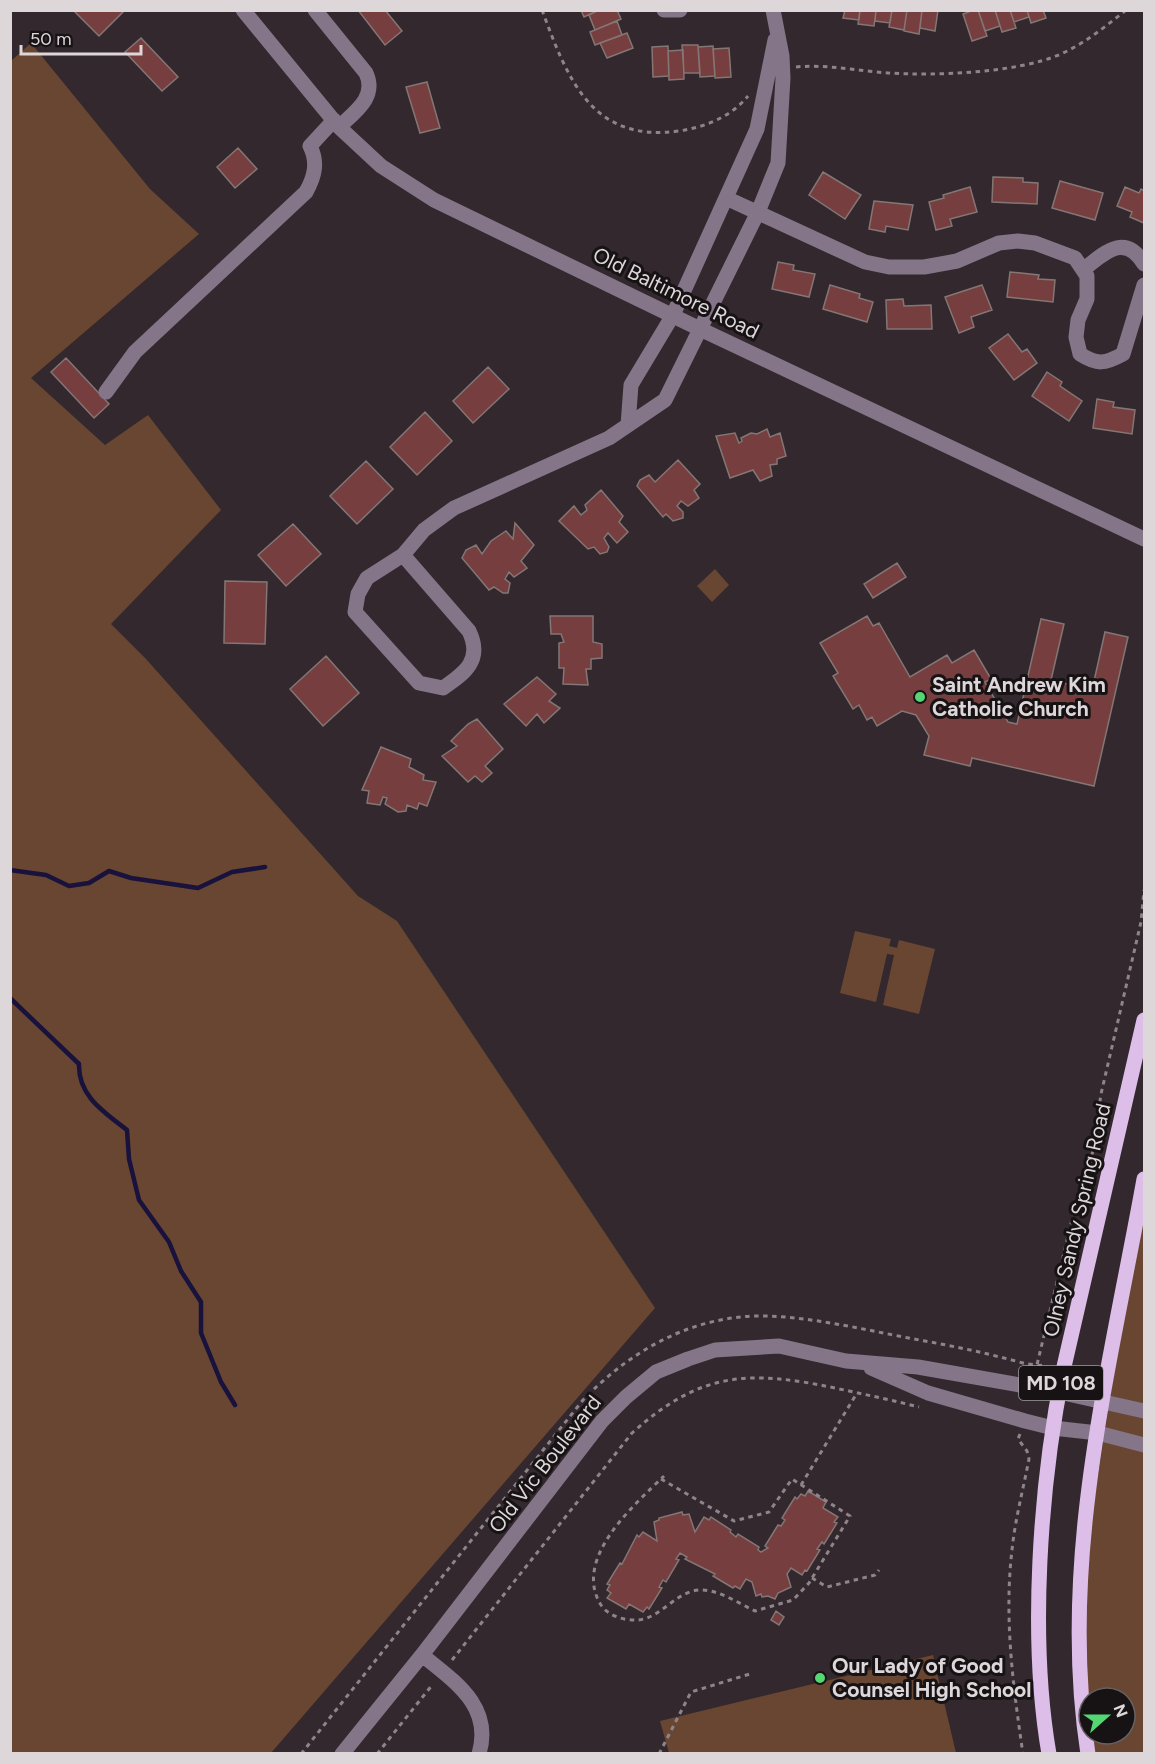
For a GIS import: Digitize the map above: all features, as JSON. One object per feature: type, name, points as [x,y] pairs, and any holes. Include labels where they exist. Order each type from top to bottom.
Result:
[{"type":"main road","name":"Olney Sandy Spring Road","points":[[1049,1754],[1041,1667],[1040,1572],[1053,1428],[1063,1371],[1144,1020]]},
{"type":"main road","name":"MD 108","points":[[1088,1754],[1080,1668],[1080,1592],[1088,1482],[1144,1179]]},
{"type":"street","name":"Old Baltimore Road","points":[[243,10],[337,123],[381,166],[434,200],[1144,539]]},
{"type":"street","points":[[106,392],[135,352],[306,192],[313,179],[315,157],[310,146],[337,123],[361,107],[370,94],[371,83],[366,73],[315,10]]},
{"type":"street","points":[[664,10],[680,10]]},
{"type":"street","points":[[403,555],[470,631],[475,643],[475,652],[469,666],[442,688],[419,683],[354,612],[358,594],[367,579],[403,555],[424,530],[454,508],[609,438],[665,400],[758,212],[778,163],[783,69],[775,18]]},
{"type":"street","points":[[628,425],[631,385],[673,315],[757,129],[775,18]]},
{"type":"street","points":[[726,198],[865,262],[889,267],[924,267],[957,261],[999,243],[1018,241],[1035,243],[1075,258],[1087,276],[1087,299],[1078,320],[1076,337],[1080,354],[1094,363],[1108,362],[1123,354],[1144,285]]},
{"type":"street","points":[[1083,270],[1104,253],[1126,247],[1139,255],[1144,264]]},
{"type":"street","name":"Old Vic Boulevard","points":[[342,1754],[422,1655],[602,1421],[656,1372],[715,1350],[779,1346],[862,1363],[918,1367],[1059,1392],[1144,1411]]},
{"type":"street","name":"Old Vic Boulevard","points":[[862,1363],[928,1393],[1053,1428],[1098,1433],[1144,1445]]},
{"type":"street","points":[[422,1655],[473,1700],[481,1715],[482,1736],[479,1754]]},
{"type":"path","points":[[542,10],[561,61],[572,78],[600,115],[622,128],[647,132],[697,128],[723,117],[749,94]]},
{"type":"path","points":[[783,69],[800,66],[890,74],[940,74],[1038,62],[1093,37],[1126,10]]},
{"type":"path","points":[[301,1754],[583,1400],[627,1359],[653,1344],[679,1332],[706,1324],[766,1316],[800,1319],[969,1349],[1063,1371],[1108,1378]]},
{"type":"path","points":[[377,1754],[632,1433],[665,1406],[705,1386],[741,1378],[787,1377],[927,1410]]},
{"type":"path","points":[[801,1485],[857,1393]]},
{"type":"path","points":[[1010,1434],[1018,1439]]},
{"type":"path","points":[[663,1477],[734,1521],[769,1512],[792,1479],[801,1485],[850,1516],[812,1578],[793,1600],[755,1611],[715,1592],[700,1590],[682,1596],[640,1620],[611,1614],[603,1608],[593,1585],[593,1570],[611,1534],[627,1513],[663,1477]]},
{"type":"path","points":[[812,1578],[827,1587],[875,1575],[879,1570]]},
{"type":"path","points":[[659,1754],[691,1692],[753,1673]]},
{"type":"shaded area","points":[[31,43],[150,189],[199,234],[31,378],[105,445],[148,415],[221,510],[111,624],[146,659],[358,896],[397,921],[655,1308],[271,1753],[11,1753],[10,62]]},
{"type":"shaded area","points":[[715,569],[729,585],[712,602],[697,586]]},
{"type":"shaded area","points":[[855,931],[891,939],[889,946],[897,948],[899,940],[935,949],[919,1014],[883,1005],[894,955],[887,954],[876,1002],[840,993]]},
{"type":"shaded area","points":[[1144,1179],[1144,1753],[1088,1754],[1088,1746],[1137,1746],[1137,1686],[1085,1686],[1080,1592]]},
{"type":"shaded area","points":[[933,1655],[956,1753],[669,1753],[660,1721]]},
{"type":"building","points":[[73,10],[122,10],[123,12],[99,36]]},
{"type":"building","points":[[358,10],[385,10],[402,31],[385,45]]},
{"type":"building","points":[[581,10],[599,10],[584,17]]},
{"type":"building","points":[[599,10],[617,10],[621,19],[595,30],[589,15]]},
{"type":"building","points":[[845,10],[860,10],[859,20],[843,18]]},
{"type":"building","points":[[860,10],[876,10],[874,26],[858,24]]},
{"type":"building","points":[[876,10],[892,10],[890,23],[875,21]]},
{"type":"building","points":[[892,10],[907,10],[904,30],[889,27]]},
{"type":"building","points":[[907,10],[922,10],[919,34],[904,31]]},
{"type":"building","points":[[922,10],[938,10],[935,31],[920,28]]},
{"type":"building","points":[[978,10],[987,36],[972,41],[963,14]]},
{"type":"building","points":[[978,10],[995,10],[1000,26],[985,31]]},
{"type":"building","points":[[995,10],[1010,10],[1016,28],[1002,32]]},
{"type":"building","points":[[1010,10],[1027,10],[1029,17],[1014,22]]},
{"type":"building","points":[[1027,10],[1043,10],[1046,18],[1031,23]]},
{"type":"building","points":[[617,21],[622,35],[595,45],[590,32]]},
{"type":"building","points":[[627,33],[633,48],[607,58],[600,43]]},
{"type":"building","points":[[141,38],[178,77],[162,91],[125,52]]},
{"type":"building","points":[[682,45],[698,45],[700,73],[684,73]]},
{"type":"building","points":[[668,46],[669,76],[653,77],[652,47]]},
{"type":"building","points":[[713,46],[715,76],[700,77],[698,47]]},
{"type":"building","points":[[729,48],[731,77],[715,78],[713,49]]},
{"type":"building","points":[[683,50],[684,79],[669,80],[668,51]]},
{"type":"building","points":[[427,82],[440,128],[420,133],[406,87]]},
{"type":"building","points":[[238,148],[257,169],[235,188],[217,167]]},
{"type":"building","points":[[823,172],[861,195],[845,219],[809,195]]},
{"type":"building","points":[[993,177],[1023,178],[1023,182],[1038,183],[1037,204],[992,202]]},
{"type":"building","points":[[1060,181],[1103,193],[1095,220],[1052,208]]},
{"type":"building","points":[[970,187],[977,212],[950,219],[952,226],[936,230],[929,202]]},
{"type":"building","points":[[1125,187],[1139,193],[1141,189],[1144,191],[1144,223],[1130,217],[1132,212],[1117,206]]},
{"type":"building","points":[[874,201],[913,205],[908,230],[886,226],[885,232],[869,229]]},
{"type":"building","points":[[778,262],[794,265],[793,270],[815,274],[809,297],[772,289]]},
{"type":"building","points":[[1010,272],[1039,275],[1038,279],[1055,280],[1053,302],[1007,297]]},
{"type":"building","points":[[830,285],[860,294],[859,298],[873,302],[867,322],[823,309]]},
{"type":"building","points":[[982,285],[992,310],[971,317],[974,327],[959,333],[945,297]]},
{"type":"building","points":[[903,299],[904,306],[931,305],[932,329],[887,329],[886,300]]},
{"type":"building","points":[[1008,334],[1022,352],[1027,349],[1037,363],[1014,380],[989,348]]},
{"type":"building","points":[[66,358],[109,404],[94,418],[51,372]]},
{"type":"building","points":[[488,367],[509,389],[473,423],[453,401]]},
{"type":"building","points":[[1047,372],[1062,382],[1060,386],[1082,401],[1069,421],[1032,396]]},
{"type":"building","points":[[1097,399],[1114,402],[1113,407],[1135,410],[1132,434],[1093,428]]},
{"type":"building","points":[[425,412],[452,441],[417,475],[390,447]]},
{"type":"building","points":[[767,429],[770,437],[780,433],[786,456],[777,459],[777,464],[770,465],[772,476],[760,481],[753,470],[730,478],[716,436],[735,433],[739,443],[742,441],[741,438],[751,433],[757,434]]},
{"type":"building","points":[[678,460],[700,484],[694,490],[699,498],[688,506],[681,501],[677,506],[683,512],[683,518],[673,521],[666,514],[663,517],[637,486],[640,480],[649,475],[655,482]]},
{"type":"building","points":[[366,461],[393,489],[357,524],[330,496]]},
{"type":"building","points":[[601,490],[623,516],[619,522],[628,532],[617,543],[608,533],[604,538],[609,547],[607,552],[600,554],[594,547],[588,549],[559,521],[574,506],[581,515],[587,510],[585,505]]},
{"type":"building","points":[[515,523],[534,545],[521,561],[527,568],[514,577],[509,572],[505,579],[510,583],[508,593],[503,593],[494,587],[489,590],[462,558],[466,550],[476,545],[482,554],[491,541],[506,531],[513,539]]},
{"type":"building","points":[[293,524],[321,554],[286,586],[258,555]]},
{"type":"building","points":[[897,563],[906,577],[873,598],[864,584]]},
{"type":"building","points":[[225,581],[267,582],[265,644],[224,643]]},
{"type":"building","points":[[550,616],[593,616],[593,642],[602,644],[602,658],[591,659],[591,669],[586,669],[588,685],[563,684],[564,668],[559,668],[559,643],[564,642],[561,634],[551,634]]},
{"type":"building","name":"Saint Andrew Kim Catholic Church","points":[[867,616],[873,626],[879,623],[910,677],[947,655],[952,663],[974,650],[991,679],[985,682],[1008,722],[1017,724],[1041,619],[1064,624],[1051,680],[1092,690],[1105,632],[1128,637],[1094,786],[972,758],[970,766],[924,755],[929,736],[916,715],[902,711],[877,726],[872,717],[867,720],[859,705],[853,709],[833,676],[838,673],[820,643]]},
{"type":"building","points":[[326,656],[359,693],[323,726],[290,689]]},
{"type":"building","points":[[537,677],[556,694],[549,701],[560,708],[544,723],[537,714],[526,726],[504,704]]},
{"type":"building","points":[[477,719],[503,749],[485,766],[492,773],[482,782],[475,776],[468,782],[442,756],[457,746],[451,741],[468,724]]},
{"type":"building","points":[[381,747],[411,759],[409,767],[424,775],[423,780],[436,782],[427,806],[419,803],[417,809],[407,805],[406,811],[398,812],[385,804],[387,798],[383,797],[380,805],[367,803],[369,791],[362,790]]},
{"type":"building","points":[[808,1491],[826,1502],[823,1508],[838,1517],[834,1522],[837,1523],[824,1544],[822,1542],[817,1549],[820,1550],[807,1571],[805,1570],[802,1575],[791,1568],[787,1574],[791,1587],[778,1593],[775,1599],[768,1596],[762,1597],[761,1594],[756,1596],[752,1582],[746,1579],[740,1589],[735,1586],[733,1588],[713,1576],[715,1574],[685,1559],[687,1557],[680,1553],[676,1559],[679,1560],[666,1582],[663,1580],[659,1587],[662,1588],[649,1609],[647,1607],[643,1612],[629,1604],[626,1609],[607,1598],[611,1593],[607,1590],[610,1585],[607,1584],[620,1563],[622,1564],[637,1535],[639,1537],[643,1532],[657,1541],[654,1522],[659,1518],[682,1512],[683,1515],[689,1514],[695,1532],[704,1517],[709,1520],[711,1517],[731,1530],[730,1532],[736,1537],[738,1534],[759,1547],[758,1550],[761,1552],[768,1548],[765,1546],[778,1525],[781,1526],[785,1520],[782,1518],[795,1497],[797,1499],[801,1494],[805,1496]]},
{"type":"building","points":[[776,1611],[784,1617],[779,1625],[771,1620]]},
{"type":"waterway","points":[[10,870],[46,875],[69,886],[89,883],[109,871],[131,878],[198,888],[232,872],[265,867]]},
{"type":"waterway","points":[[10,998],[79,1064],[80,1075],[88,1094],[101,1110],[127,1130],[129,1159],[139,1200],[169,1242],[181,1271],[201,1302],[201,1333],[221,1382],[235,1405]]},
{"type":"place","name":"Saint Andrew Kim Catholic Church","points":[[920,697]]},
{"type":"place","name":"Our Lady of Good Counsel High School","points":[[820,1678]]}]
